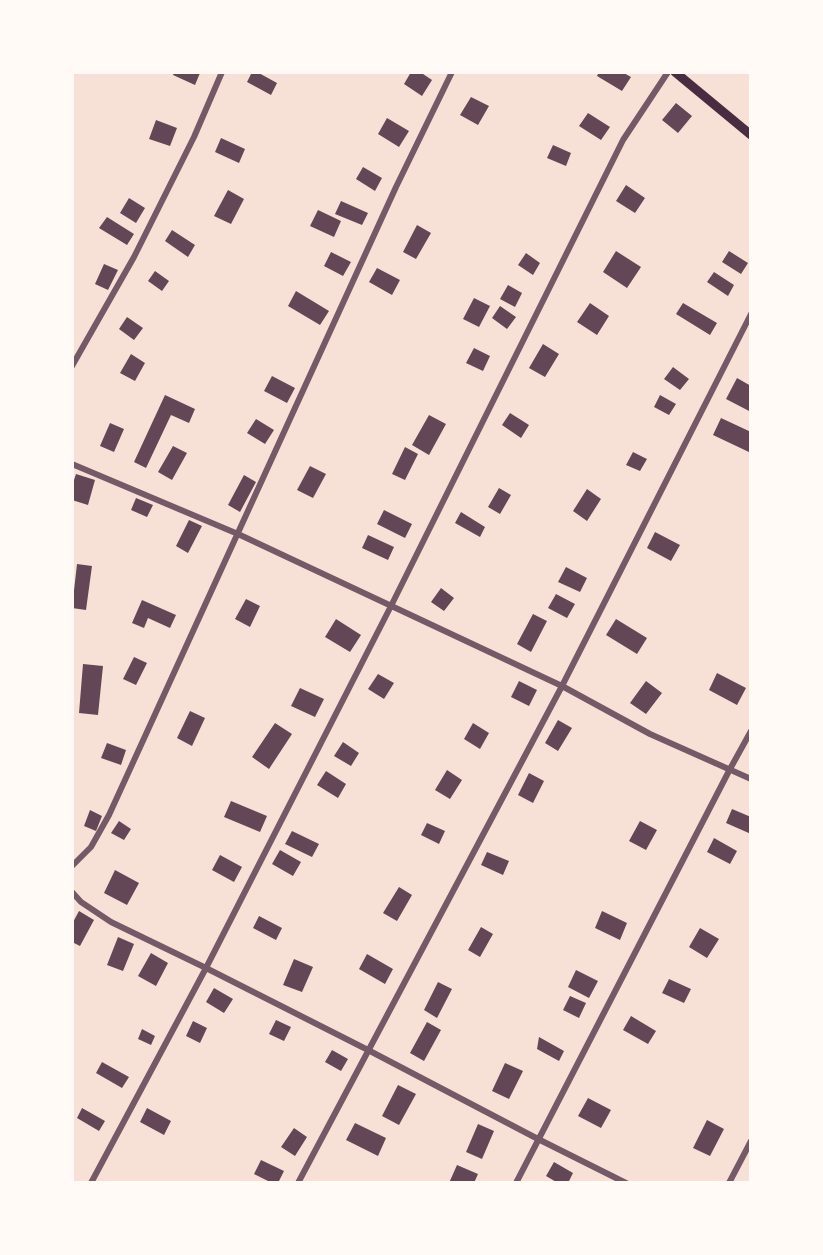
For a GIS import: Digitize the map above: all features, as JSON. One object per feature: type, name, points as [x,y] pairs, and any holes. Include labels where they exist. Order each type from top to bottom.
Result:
[{"type":"main road","points":[[675,72],[751,135]]},
{"type":"street","points":[[72,366],[139,247],[194,137],[222,72]]},
{"type":"street","points":[[72,866],[91,847],[110,815],[396,187],[452,72]]},
{"type":"street","points":[[91,1183],[206,968],[391,606],[623,140],[668,72]]},
{"type":"street","points":[[298,1183],[562,686],[751,314]]},
{"type":"street","points":[[72,464],[238,534],[562,686],[650,734],[751,779]]},
{"type":"street","points":[[516,1183],[751,731]]},
{"type":"street","points":[[72,892],[81,902],[111,922],[368,1050],[626,1183]]},
{"type":"street","points":[[729,1183],[751,1141]]},
{"type":"building","points":[[174,72],[200,73],[195,85],[173,75]]},
{"type":"building","points":[[252,72],[257,72],[277,83],[271,95],[247,82]]},
{"type":"building","points":[[411,72],[420,72],[432,80],[422,96],[404,84]]},
{"type":"building","points":[[599,72],[622,72],[631,77],[622,91],[597,76]]},
{"type":"building","points":[[471,97],[489,106],[478,125],[460,115]]},
{"type":"building","points":[[676,103],[692,116],[678,133],[662,120]]},
{"type":"building","points":[[588,113],[610,127],[601,140],[579,126]]},
{"type":"building","points":[[387,118],[409,131],[399,147],[378,134]]},
{"type":"building","points":[[156,120],[177,128],[170,146],[149,139]]},
{"type":"building","points":[[221,138],[245,149],[239,163],[215,152]]},
{"type":"building","points":[[553,145],[571,153],[566,166],[547,158]]},
{"type":"building","points":[[363,167],[382,178],[375,191],[356,179]]},
{"type":"building","points":[[626,185],[645,198],[635,213],[616,201]]},
{"type":"building","points":[[228,190],[244,199],[231,224],[214,216]]},
{"type":"building","points":[[129,198],[145,208],[136,223],[120,213]]},
{"type":"building","points":[[341,201],[368,213],[362,225],[335,214]]},
{"type":"building","points":[[318,210],[341,221],[334,237],[310,226]]},
{"type":"building","points":[[107,217],[134,234],[127,245],[99,228]]},
{"type":"building","points":[[417,225],[431,233],[416,259],[403,252]]},
{"type":"building","points":[[172,230],[195,245],[188,257],[165,241]]},
{"type":"building","points":[[616,251],[641,267],[627,288],[603,272]]},
{"type":"building","points":[[729,251],[748,263],[741,274],[722,262]]},
{"type":"building","points":[[331,252],[351,262],[343,276],[324,266]]},
{"type":"building","points":[[526,253],[540,263],[533,275],[518,265]]},
{"type":"building","points":[[104,264],[118,270],[108,290],[95,284]]},
{"type":"building","points":[[377,268],[400,280],[392,295],[369,282]]},
{"type":"building","points":[[155,271],[169,281],[162,291],[148,281]]},
{"type":"building","points":[[714,272],[734,285],[728,296],[707,282]]},
{"type":"building","points":[[508,285],[522,293],[515,307],[500,299]]},
{"type":"building","points":[[296,291],[329,311],[320,325],[288,306]]},
{"type":"building","points":[[474,298],[490,306],[479,327],[463,319]]},
{"type":"building","points":[[590,303],[609,316],[597,335],[577,322]]},
{"type":"building","points":[[683,303],[717,323],[710,335],[676,314]]},
{"type":"building","points":[[500,306],[516,317],[507,329],[492,318]]},
{"type":"building","points":[[127,317],[143,328],[134,340],[119,329]]},
{"type":"building","points":[[543,344],[559,354],[545,377],[529,368]]},
{"type":"building","points":[[474,348],[490,356],[483,371],[466,363]]},
{"type":"building","points":[[131,354],[145,363],[135,381],[120,373]]},
{"type":"building","points":[[673,367],[689,379],[680,390],[664,379]]},
{"type":"building","points":[[272,376],[295,388],[287,403],[264,391]]},
{"type":"building","points":[[737,378],[751,386],[751,412],[726,399]]},
{"type":"building","points":[[165,395],[195,409],[189,423],[171,415],[146,468],[134,462]]},
{"type":"building","points":[[660,395],[676,404],[669,415],[654,407]]},
{"type":"building","points":[[510,413],[529,425],[521,438],[502,425]]},
{"type":"building","points":[[429,415],[446,424],[429,455],[412,445]]},
{"type":"building","points":[[721,418],[751,432],[751,453],[713,435]]},
{"type":"building","points":[[256,419],[274,430],[265,444],[247,433]]},
{"type":"building","points":[[110,423],[124,429],[114,452],[100,446]]},
{"type":"building","points":[[173,446],[187,453],[172,480],[158,472]]},
{"type":"building","points":[[405,447],[418,454],[405,480],[392,474]]},
{"type":"building","points":[[633,452],[647,459],[640,471],[626,465]]},
{"type":"building","points":[[310,466],[326,474],[313,498],[297,490]]},
{"type":"building","points":[[76,474],[95,480],[88,505],[72,500],[72,486]]},
{"type":"building","points":[[244,475],[256,482],[240,512],[228,505]]},
{"type":"building","points":[[499,488],[511,495],[500,514],[488,507]]},
{"type":"building","points":[[587,489],[601,499],[587,521],[573,511]]},
{"type":"building","points":[[136,498],[153,505],[147,517],[131,510]]},
{"type":"building","points":[[384,510],[412,524],[405,538],[377,524]]},
{"type":"building","points":[[461,512],[485,527],[480,537],[455,523]]},
{"type":"building","points":[[189,520],[202,526],[188,553],[176,546]]},
{"type":"building","points":[[655,532],[680,545],[671,561],[647,548]]},
{"type":"building","points":[[368,535],[394,547],[388,560],[362,548]]},
{"type":"building","points":[[77,564],[92,566],[86,610],[72,608]]},
{"type":"building","points":[[566,567],[587,578],[580,592],[558,582]]},
{"type":"building","points":[[441,588],[454,598],[444,611],[431,602]]},
{"type":"building","points":[[556,594],[575,604],[567,618],[548,608]]},
{"type":"building","points":[[246,599],[260,606],[250,627],[235,619]]},
{"type":"building","points":[[142,600],[176,615],[170,628],[148,618],[144,628],[132,623]]},
{"type":"building","points":[[533,614],[547,621],[531,652],[517,644]]},
{"type":"building","points":[[336,619],[361,635],[350,652],[325,637]]},
{"type":"building","points":[[616,619],[647,638],[637,654],[606,635]]},
{"type":"building","points":[[134,657],[147,663],[136,685],[123,679]]},
{"type":"building","points":[[83,664],[103,666],[98,715],[79,713]]},
{"type":"building","points":[[717,673],[746,688],[737,705],[709,690]]},
{"type":"building","points":[[378,674],[394,683],[384,699],[368,689]]},
{"type":"building","points":[[519,681],[537,690],[529,706],[511,697]]},
{"type":"building","points":[[646,681],[662,693],[646,714],[630,703]]},
{"type":"building","points":[[300,688],[324,699],[315,717],[291,706]]},
{"type":"building","points":[[190,711],[205,718],[192,746],[177,738]]},
{"type":"building","points":[[558,720],[572,728],[558,751],[545,743]]},
{"type":"building","points":[[275,723],[292,734],[269,769],[252,757]]},
{"type":"building","points":[[473,723],[489,733],[480,749],[464,739]]},
{"type":"building","points":[[343,742],[359,753],[351,766],[334,756]]},
{"type":"building","points":[[107,743],[126,750],[121,765],[101,758]]},
{"type":"building","points":[[447,770],[462,780],[450,799],[435,790]]},
{"type":"building","points":[[326,771],[346,784],[338,798],[317,785]]},
{"type":"building","points":[[529,773],[544,781],[533,803],[518,795]]},
{"type":"building","points":[[231,801],[267,816],[260,832],[224,817]]},
{"type":"building","points":[[732,809],[751,817],[751,834],[726,823]]},
{"type":"building","points":[[90,810],[102,816],[96,831],[84,826]]},
{"type":"building","points":[[119,821],[131,829],[124,840],[111,833]]},
{"type":"building","points":[[640,821],[657,830],[646,850],[629,841]]},
{"type":"building","points":[[427,823],[445,831],[439,844],[421,835]]},
{"type":"building","points":[[292,831],[319,844],[312,857],[285,844]]},
{"type":"building","points":[[714,838],[737,851],[730,864],[707,852]]},
{"type":"building","points":[[280,850],[301,862],[293,876],[272,864]]},
{"type":"building","points":[[487,852],[509,861],[503,875],[481,865]]},
{"type":"building","points":[[220,855],[242,867],[234,882],[212,870]]},
{"type":"building","points":[[115,870],[139,883],[127,905],[104,893]]},
{"type":"building","points":[[399,887],[412,895],[397,921],[383,913]]},
{"type":"building","points":[[79,911],[94,920],[80,946],[72,942],[72,924]]},
{"type":"building","points":[[602,911],[627,923],[620,940],[595,928]]},
{"type":"building","points":[[259,916],[282,928],[276,940],[253,928]]},
{"type":"building","points":[[481,927],[493,934],[480,957],[468,950]]},
{"type":"building","points":[[700,928],[719,939],[707,958],[689,947]]},
{"type":"building","points":[[118,937],[134,944],[123,971],[107,965]]},
{"type":"building","points":[[151,953],[168,963],[156,986],[138,976]]},
{"type":"building","points":[[367,954],[393,969],[385,984],[359,969]]},
{"type":"building","points":[[294,959],[313,967],[302,992],[283,985]]},
{"type":"building","points":[[576,970],[598,981],[589,998],[568,987]]},
{"type":"building","points":[[669,979],[691,989],[684,1003],[662,993]]},
{"type":"building","points":[[438,982],[452,989],[437,1018],[424,1010]]},
{"type":"building","points":[[214,988],[233,999],[224,1013],[206,1002]]},
{"type":"building","points":[[570,996],[586,1003],[579,1018],[563,1010]]},
{"type":"building","points":[[631,1016],[656,1031],[648,1044],[623,1030]]},
{"type":"building","points":[[276,1020],[291,1027],[284,1041],[269,1034]]},
{"type":"building","points":[[193,1021],[207,1028],[200,1043],[186,1036]]},
{"type":"building","points":[[427,1022],[441,1030],[424,1061],[410,1053]]},
{"type":"building","points":[[142,1029],[155,1036],[151,1045],[138,1039]]},
{"type":"building","points":[[539,1037],[564,1051],[559,1061],[537,1049]]},
{"type":"building","points":[[332,1050],[348,1059],[341,1071],[325,1062]]},
{"type":"building","points":[[102,1062],[129,1077],[122,1088],[96,1073]]},
{"type":"building","points":[[505,1063],[523,1071],[509,1099],[492,1091]]},
{"type":"building","points":[[398,1085],[416,1094],[399,1125],[382,1116]]},
{"type":"building","points":[[588,1098],[611,1110],[601,1128],[578,1116]]},
{"type":"building","points":[[82,1108],[105,1121],[99,1131],[77,1118]]},
{"type":"building","points":[[147,1108],[171,1121],[164,1135],[140,1122]]},
{"type":"building","points":[[707,1120],[724,1129],[710,1156],[693,1148]]},
{"type":"building","points":[[355,1123],[386,1138],[378,1156],[346,1140]]},
{"type":"building","points":[[478,1124],[494,1131],[482,1159],[466,1152]]},
{"type":"building","points":[[294,1128],[307,1137],[295,1156],[281,1147]]},
{"type":"building","points":[[261,1160],[284,1171],[278,1183],[272,1183],[254,1174]]},
{"type":"building","points":[[554,1162],[573,1173],[568,1183],[558,1183],[546,1176]]},
{"type":"building","points":[[457,1165],[478,1174],[474,1183],[449,1183]]}]
